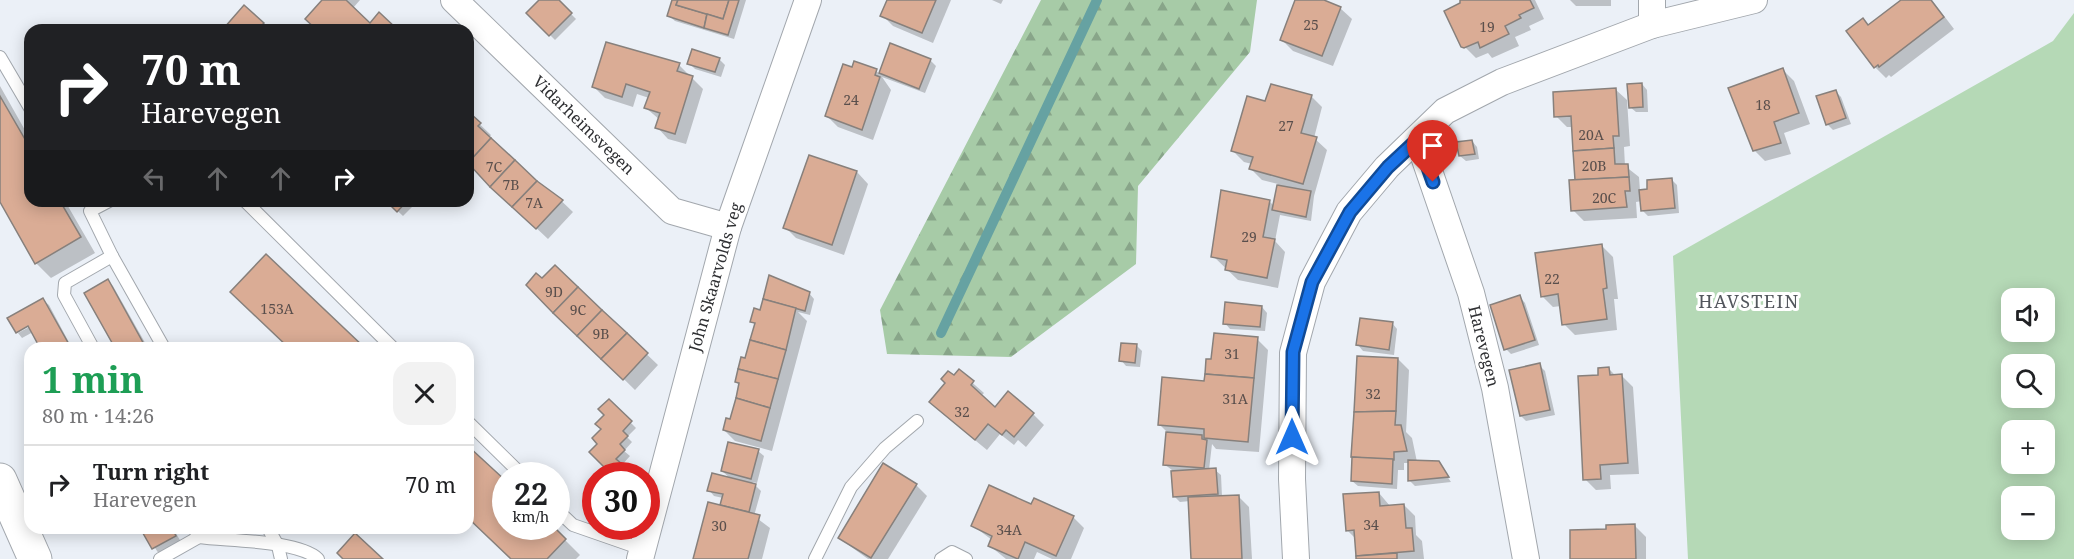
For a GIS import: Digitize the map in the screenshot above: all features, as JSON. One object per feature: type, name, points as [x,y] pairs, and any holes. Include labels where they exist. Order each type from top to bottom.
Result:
[{"type":"main road","points":[[0,480],[34,559]]},
{"type":"street","name":"Vidarheimsvegen","points":[[454,0],[672,211],[728,227]]},
{"type":"street","name":"John Skaarvolds veg","points":[[641,554],[728,227],[808,0]]},
{"type":"street","points":[[1296,559],[1292,479],[1293,352],[1312,282],[1350,212],[1388,167],[1445,111],[1652,12],[1754,0]]},
{"type":"street","name":"Harevegen","points":[[1418,139],[1471,292],[1495,388],[1526,559]]},
{"type":"lane","points":[[0,57],[24,98]]},
{"type":"lane","points":[[87,207],[111,256],[161,342]]},
{"type":"lane","points":[[250,207],[387,342]]},
{"type":"lane","points":[[90,342],[64,295],[65,283],[111,256]]},
{"type":"lane","points":[[815,559],[851,488],[885,448],[917,421]]},
{"type":"lane","points":[[474,428],[509,462]]},
{"type":"lane","points":[[570,522],[641,554]]},
{"type":"lane","points":[[160,559],[196,534]]},
{"type":"lane","points":[[203,534],[310,552],[318,559]]},
{"type":"lane","points":[[271,534],[278,546],[281,559]]},
{"type":"lane","points":[[940,559],[952,552],[966,559]]},
{"type":"green space","points":[[1041,0],[1257,0],[1250,52],[1138,186],[1136,264],[1011,357],[887,354],[880,310]]},
{"type":"green space","points":[[2074,13],[2074,559],[1688,559],[1673,256],[2053,41]]},
{"type":"building","points":[[322,0],[346,0],[370,23],[379,12],[392,24],[310,24],[305,19]]},
{"type":"building","points":[[539,0],[559,0],[572,13],[549,36],[526,13]]},
{"type":"building","points":[[672,0],[678,0],[676,5],[707,14],[704,28],[667,16]]},
{"type":"building","points":[[678,0],[729,0],[723,19],[676,5]]},
{"type":"building","points":[[729,0],[739,0],[728,35],[704,28],[707,14],[723,19]]},
{"type":"building","points":[[887,0],[936,0],[922,33],[880,16]]},
{"type":"building","points":[[1295,0],[1324,0],[1341,7],[1322,56],[1280,40]]},
{"type":"building","points":[[1460,0],[1530,0],[1534,8],[1519,15],[1521,18],[1505,26],[1509,34],[1480,48],[1478,42],[1464,48],[1461,47],[1444,11],[1460,3]]},
{"type":"building","points":[[1901,0],[1931,0],[1944,17],[1879,67],[1878,65],[1874,68],[1846,31],[1863,18],[1868,25]]},
{"type":"building","points":[[244,5],[264,23],[263,24],[227,24]]},
{"type":"building","points":[[606,42],[680,63],[677,71],[693,76],[675,134],[655,128],[660,113],[644,108],[650,92],[626,84],[622,97],[592,87]]},
{"type":"building","points":[[890,43],[931,59],[919,89],[879,73]]},
{"type":"building","points":[[692,49],[720,58],[715,72],[687,64]]},
{"type":"building","points":[[854,61],[877,69],[875,75],[880,77],[862,130],[825,116],[843,64],[852,67]]},
{"type":"building","points":[[1783,68],[1799,113],[1774,122],[1781,143],[1753,151],[1728,88]]},
{"type":"building","points":[[1642,83],[1643,107],[1629,108],[1627,84]]},
{"type":"building","points":[[1271,84],[1312,95],[1301,133],[1317,137],[1303,184],[1249,169],[1253,157],[1231,151],[1247,96],[1265,101]]},
{"type":"building","points":[[1616,88],[1619,136],[1613,136],[1614,148],[1573,151],[1571,116],[1554,117],[1553,92]]},
{"type":"building","points":[[1836,90],[1846,118],[1826,125],[1816,96]]},
{"type":"building","points":[[0,96],[24,138],[24,207],[64,207],[81,237],[35,264],[0,202]]},
{"type":"building","points":[[474,117],[481,123],[478,126],[491,138],[474,156]]},
{"type":"building","points":[[491,138],[515,160],[490,187],[474,170],[474,156]]},
{"type":"building","points":[[1472,140],[1475,154],[1459,156],[1456,142]]},
{"type":"building","points":[[1614,148],[1615,164],[1628,164],[1629,177],[1575,180],[1573,151]]},
{"type":"building","points":[[809,155],[857,171],[832,245],[783,228]]},
{"type":"building","points":[[515,160],[537,181],[512,207],[490,187]]},
{"type":"building","points":[[1629,177],[1630,191],[1625,191],[1627,207],[1571,211],[1569,180]]},
{"type":"building","points":[[1672,178],[1675,208],[1641,211],[1639,190],[1647,189],[1647,180]]},
{"type":"building","points":[[537,181],[563,200],[536,229],[512,207]]},
{"type":"building","points":[[1277,185],[1311,191],[1306,217],[1272,210]]},
{"type":"building","points":[[1221,190],[1270,200],[1263,237],[1275,239],[1267,278],[1225,270],[1227,260],[1211,257]]},
{"type":"building","points":[[392,207],[402,207],[397,212]]},
{"type":"building","points":[[1602,244],[1607,288],[1603,289],[1607,319],[1562,325],[1558,294],[1541,297],[1535,253]]},
{"type":"building","points":[[266,254],[359,342],[283,342],[230,292]]},
{"type":"building","points":[[555,265],[578,287],[553,313],[526,285],[536,273],[542,278]]},
{"type":"building","points":[[769,275],[810,292],[805,311],[763,299]]},
{"type":"building","points":[[108,279],[143,342],[112,342],[84,293]]},
{"type":"building","points":[[578,287],[602,310],[577,336],[553,313]]},
{"type":"building","points":[[1520,295],[1535,340],[1504,350],[1490,305]]},
{"type":"building","points":[[43,298],[68,342],[37,342],[28,326],[16,333],[7,318]]},
{"type":"building","points":[[763,299],[796,308],[786,350],[750,340],[755,323],[750,322],[754,308],[760,310]]},
{"type":"building","points":[[1225,302],[1262,306],[1260,327],[1223,324]]},
{"type":"building","points":[[602,310],[627,333],[601,359],[577,336]]},
{"type":"building","points":[[1360,318],[1393,322],[1389,350],[1356,345]]},
{"type":"building","points":[[627,333],[648,353],[623,380],[601,359]]},
{"type":"building","points":[[1214,333],[1258,337],[1254,378],[1205,374],[1206,359],[1211,359]]},
{"type":"building","points":[[750,340],[786,350],[778,379],[738,369],[741,357],[745,358]]},
{"type":"building","points":[[1121,343],[1137,344],[1135,363],[1119,361]]},
{"type":"building","points":[[1357,356],[1398,358],[1396,411],[1354,412]]},
{"type":"building","points":[[1540,363],[1550,410],[1520,416],[1509,370]]},
{"type":"building","points":[[1609,367],[1610,375],[1622,374],[1628,463],[1600,465],[1601,479],[1583,480],[1578,376],[1598,375],[1598,368]]},
{"type":"building","points":[[738,369],[778,379],[770,408],[736,398],[739,383],[735,382]]},
{"type":"building","points":[[959,369],[974,381],[971,385],[995,407],[1008,391],[1034,413],[1014,437],[1006,430],[1002,435],[988,424],[975,440],[929,402],[945,383],[941,379],[948,371],[954,375]]},
{"type":"building","points":[[1205,374],[1254,378],[1248,442],[1204,438],[1204,429],[1158,425],[1162,377],[1204,381]]},
{"type":"building","points":[[736,398],[770,408],[761,441],[723,430],[726,418],[730,419]]},
{"type":"building","points":[[609,399],[632,421],[623,431],[628,436],[620,444],[625,450],[616,459],[620,462],[599,462],[589,452],[597,444],[592,438],[601,429],[595,424],[604,415],[598,409]]},
{"type":"building","points":[[1396,411],[1395,425],[1401,425],[1407,451],[1394,452],[1394,460],[1351,457],[1354,412]]},
{"type":"building","points":[[1166,432],[1202,435],[1202,439],[1207,440],[1204,468],[1163,465]]},
{"type":"building","points":[[728,442],[759,449],[751,479],[721,471]]},
{"type":"building","points":[[474,452],[492,468],[492,540],[565,540],[547,559],[511,559],[474,524]]},
{"type":"building","points":[[1352,457],[1393,459],[1392,484],[1351,481]]},
{"type":"building","points":[[1408,460],[1439,461],[1449,477],[1408,481]]},
{"type":"building","points":[[883,463],[917,484],[871,558],[838,538]]},
{"type":"building","points":[[1216,468],[1218,494],[1173,497],[1171,471]]},
{"type":"building","points":[[712,473],[756,484],[749,512],[720,505],[723,494],[707,491]]},
{"type":"building","points":[[989,485],[1031,504],[1034,498],[1074,516],[1056,556],[1025,542],[1018,559],[988,546],[992,536],[971,526]]},
{"type":"building","points":[[1379,492],[1380,506],[1404,504],[1406,528],[1412,528],[1414,551],[1356,556],[1354,530],[1346,531],[1343,494]]},
{"type":"building","points":[[1239,495],[1242,559],[1191,559],[1188,497]]},
{"type":"building","points":[[708,502],[760,515],[748,559],[693,559]]},
{"type":"building","points":[[1635,524],[1636,559],[1570,559],[1570,530],[1606,529],[1606,525]]},
{"type":"building","points":[[143,534],[175,534],[176,536],[152,549]]},
{"type":"building","points":[[356,534],[383,559],[343,559],[337,553]]},
{"type":"building","points":[[1397,553],[1397,559],[1356,559],[1356,556]]},
{"type":"waterway","points":[[941,333],[1097,0]]},
{"type":"district","name":"HAVSTEIN","points":[[1749,301]]},
{"type":"route","points":[[1292,437],[1293,352],[1312,282],[1350,212],[1388,167],[1418,139],[1433,182]]}]
